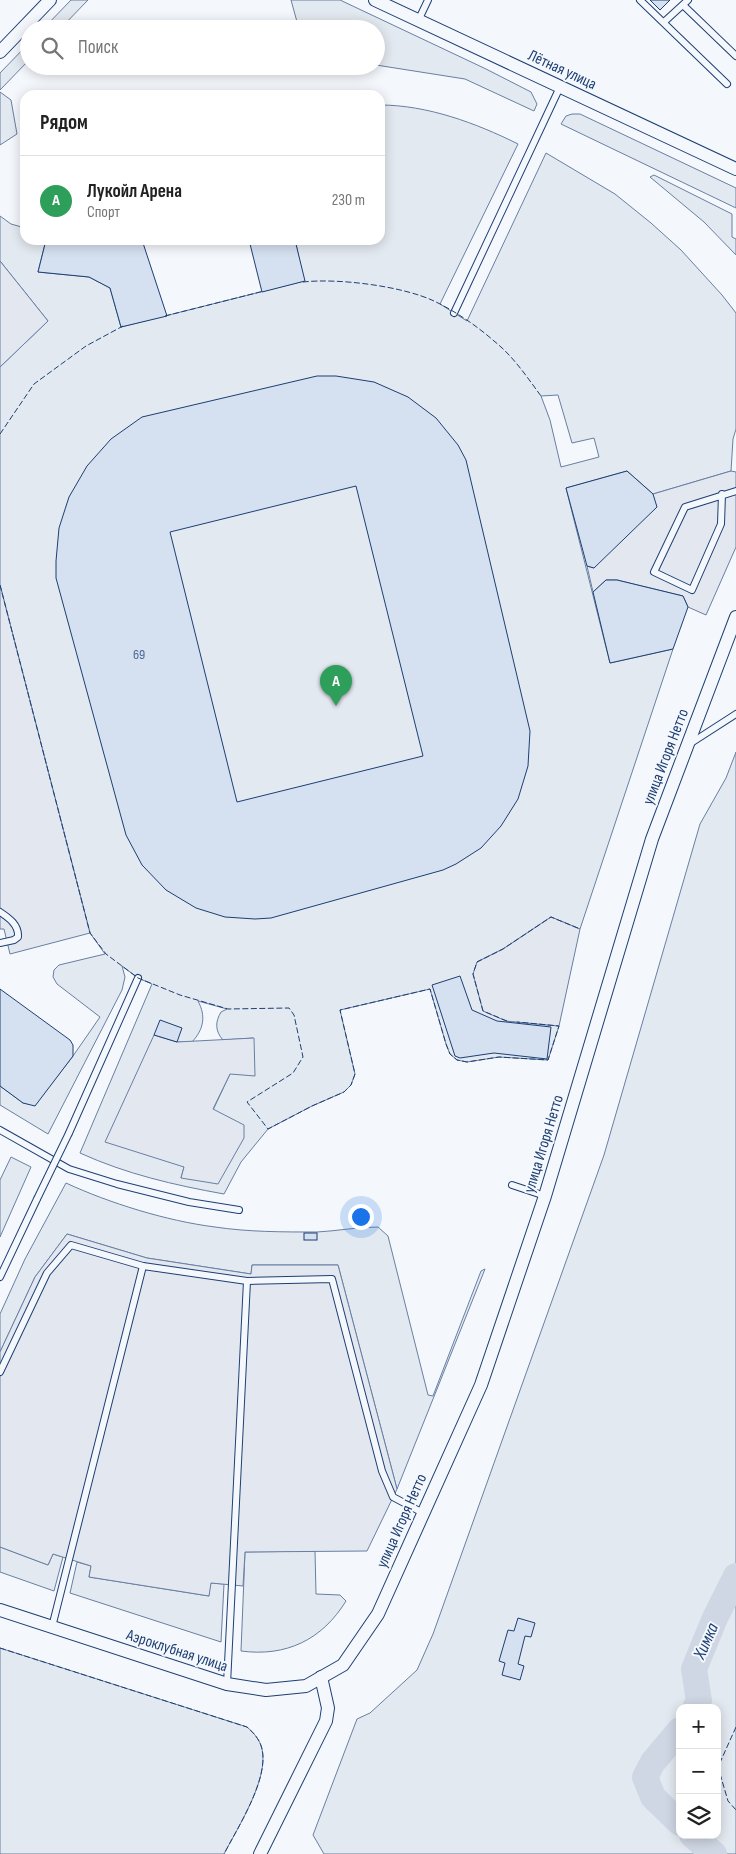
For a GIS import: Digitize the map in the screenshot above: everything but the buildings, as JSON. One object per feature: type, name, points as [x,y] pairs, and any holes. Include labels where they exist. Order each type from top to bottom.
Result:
[{"type":"street","points":[[31,20],[50,0]]},
{"type":"street","name":"Лётная улица","points":[[375,0],[736,169]]},
{"type":"street","points":[[0,52],[20,31]]},
{"type":"street","name":"улица Игоря Нетто","points":[[343,1665],[378,1614],[481,1385],[545,1196],[652,839],[736,617]]},
{"type":"street","name":"Аэроклубная улица","points":[[0,1610],[227,1684],[266,1690],[306,1686],[343,1665]]},
{"type":"street","points":[[260,1854],[326,1721],[328,1708],[321,1677]]},
{"type":"lane","points":[[418,21],[428,0]]},
{"type":"lane","points":[[640,0],[727,84]]},
{"type":"lane","points":[[664,22],[686,2],[736,56]]},
{"type":"lane","points":[[454,312],[560,87]]},
{"type":"lane","points":[[722,494],[721,524],[692,590],[654,572],[685,507],[722,494],[736,491]]},
{"type":"lane","points":[[688,745],[736,714]]},
{"type":"lane","points":[[0,912],[10,918],[18,932],[18,936],[14,940],[0,943]]},
{"type":"lane","points":[[0,1277],[69,1133],[138,978]]},
{"type":"lane","points":[[0,1130],[69,1169],[117,1184],[189,1202],[239,1210]]},
{"type":"lane","points":[[512,1185],[545,1196]]},
{"type":"lane","points":[[0,1372],[47,1273],[71,1245],[143,1266],[246,1281],[332,1279],[382,1471],[393,1497],[423,1514]]},
{"type":"lane","points":[[52,1627],[143,1266]]},
{"type":"lane","points":[[227,1684],[246,1281]]},
{"type":"shaded area","points":[[71,0],[88,0],[69,20],[52,20]]},
{"type":"shaded area","points":[[291,0],[340,0],[382,20],[297,20]]},
{"type":"shaded area","points":[[385,21],[531,92],[537,104],[534,111],[465,79],[385,66]]},
{"type":"shaded area","points":[[20,52],[20,69],[0,90],[0,73]]},
{"type":"shaded area","points":[[0,92],[11,100],[17,134],[0,145]]},
{"type":"shaded area","points":[[385,105],[415,108],[468,122],[518,144],[440,304],[467,321],[546,153],[615,194],[651,223],[681,250],[736,313],[736,429],[733,439],[731,471],[653,494],[627,471],[566,488],[610,663],[673,649],[580,929],[551,917],[503,949],[477,962],[506,1021],[559,1026],[548,1060],[499,1057],[467,1062],[457,1060],[450,1054],[446,1044],[430,989],[340,1010],[355,1074],[351,1085],[344,1092],[268,1129],[241,1162],[224,1194],[150,1178],[80,1153],[152,984],[138,978],[122,966],[125,977],[122,990],[48,1134],[0,1105],[0,1086],[23,1103],[35,1105],[100,1017],[57,984],[53,977],[54,970],[59,965],[105,954],[90,933],[0,585],[0,367],[48,321],[0,261],[0,216],[11,224],[20,227],[20,245],[45,245],[38,272],[89,277],[110,288],[121,327],[304,281],[296,245],[385,245]],"holes":[[[558,395],[572,443],[594,438],[599,457],[561,467],[550,420],[541,396]],[[198,1001],[227,1009],[221,1012],[217,1023],[218,1033],[223,1040],[253,1038],[230,1074],[181,1178],[184,1167],[155,1035],[177,1042],[192,1042],[199,1032],[203,1017]]]},
{"type":"shaded area","points":[[580,114],[736,188],[736,208],[561,124],[566,116]]},
{"type":"shaded area","points":[[654,175],[732,214],[732,237],[736,239],[736,255],[704,222],[650,177]]},
{"type":"shaded area","points":[[0,261],[48,321],[0,367]]},
{"type":"shaded area","points":[[731,471],[736,472],[736,547],[706,615],[688,607],[683,596],[617,580],[606,580],[593,592],[587,566],[594,568],[653,494]]},
{"type":"shaded area","points":[[0,585],[90,933],[10,954],[4,929],[0,929]]},
{"type":"shaded area","points":[[736,752],[736,1854],[324,1854],[313,1835],[357,1719],[370,1713],[417,1670],[433,1634],[604,1155],[700,824],[726,778]]},
{"type":"shaded area","points":[[551,917],[580,929],[559,1026],[506,1021],[483,1011],[473,974],[477,962],[503,949]]},
{"type":"shaded area","points":[[154,1035],[177,1042],[254,1038],[255,1076],[230,1074],[213,1109],[244,1125],[244,1138],[218,1184],[181,1178],[184,1167],[105,1142]]},
{"type":"shaded area","points":[[11,1157],[31,1167],[0,1237],[0,1180]]},
{"type":"shaded area","points":[[66,1183],[139,1210],[178,1220],[227,1229],[317,1232],[378,1227],[388,1236],[428,1395],[433,1396],[481,1271],[485,1269],[397,1489],[338,1265],[252,1265],[251,1274],[147,1258],[67,1234],[35,1277],[0,1352],[0,1314],[25,1259]]},
{"type":"shaded area","points":[[67,1234],[147,1258],[251,1274],[252,1265],[338,1265],[397,1489],[367,1551],[245,1552],[243,1586],[211,1583],[209,1596],[89,1577],[91,1566],[53,1554],[48,1565],[0,1547],[0,1352],[35,1277]]},
{"type":"shaded area","points":[[0,1547],[48,1565],[53,1554],[63,1557],[54,1591],[0,1572]]},
{"type":"shaded area","points":[[315,1551],[316,1594],[340,1595],[346,1601],[336,1615],[314,1636],[288,1648],[273,1651],[241,1651],[245,1552]]},
{"type":"shaded area","points":[[77,1562],[91,1566],[89,1577],[209,1596],[210,1583],[224,1584],[221,1642],[70,1593]]},
{"type":"shaded area","points":[[0,1648],[250,1729],[262,1749],[261,1774],[251,1803],[224,1854],[0,1854]]},
{"type":"waterway","name":"Химка","points":[[697,1704],[699,1701],[694,1669],[715,1618],[736,1576]]},
{"type":"waterway","name":"Химка","points":[[676,1735],[653,1762],[645,1777],[653,1797],[676,1819]]},
{"type":"waterway","name":"Химка","points":[[697,1839],[714,1854]]},
{"type":"fence","points":[[303,282],[334,281],[370,284],[405,291],[434,301],[466,319],[501,347],[541,396]]},
{"type":"fence","points":[[165,316],[264,291]]},
{"type":"fence","points":[[0,434],[34,384],[86,346],[123,326]]},
{"type":"fence","points":[[0,585],[90,933],[106,954],[138,978],[180,995],[228,1009],[289,1008],[294,1015],[303,1057],[293,1073],[247,1102],[268,1129],[344,1092],[351,1085],[355,1074],[340,1010],[430,989],[446,1044],[450,1054],[457,1060],[467,1062],[499,1057],[548,1060],[559,1026],[517,1022]]},
{"type":"fence","points":[[507,1021],[483,1011],[473,974],[477,962],[503,949],[551,917],[580,929]]},
{"type":"fence","points":[[0,1648],[250,1729],[262,1749],[261,1774],[251,1803],[224,1854]]},
{"type":"fence","points":[[736,1727],[718,1767],[728,1801],[736,1810]]},
{"type":"place","name":"Лукойл Арена","points":[[336,706]]}]
